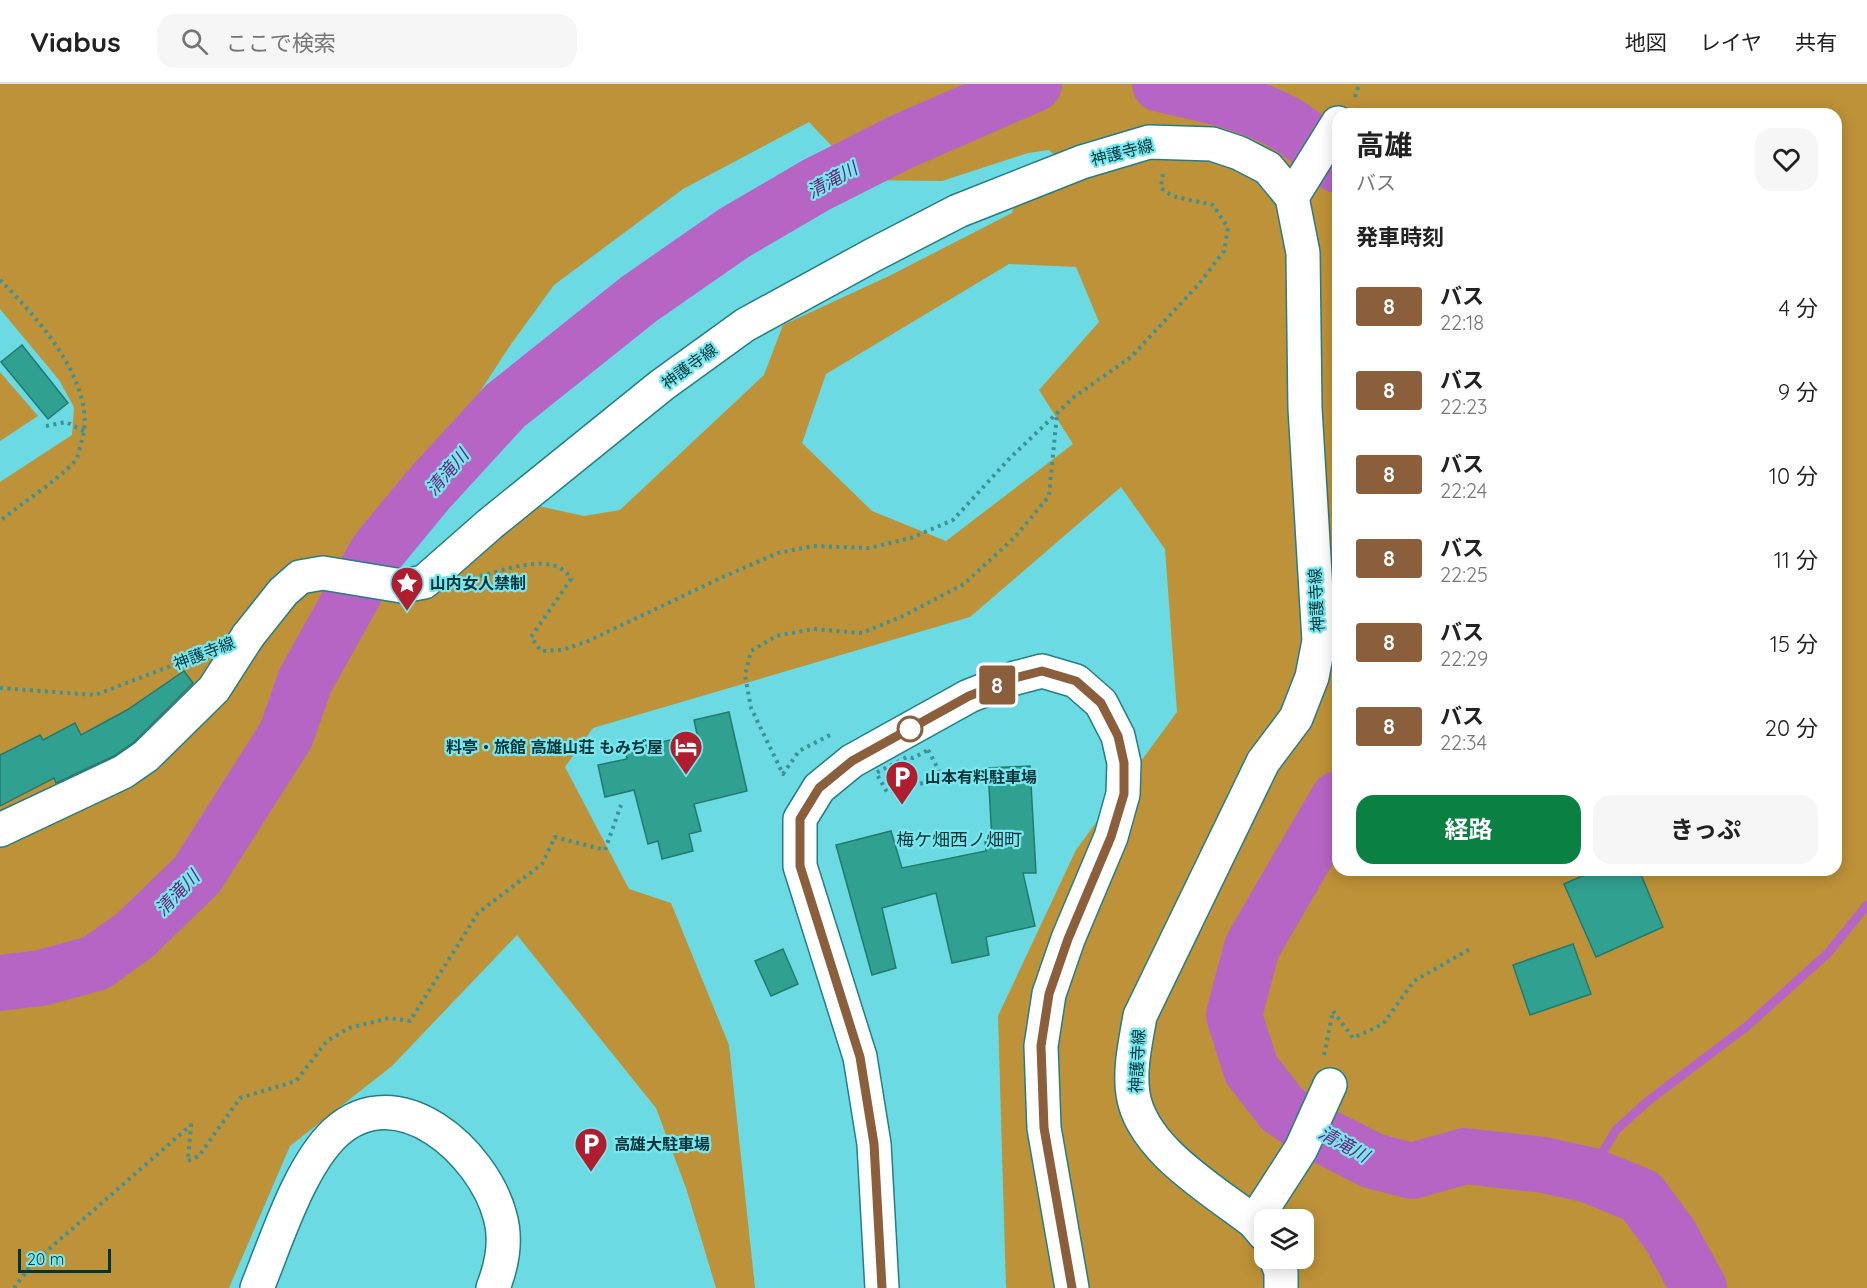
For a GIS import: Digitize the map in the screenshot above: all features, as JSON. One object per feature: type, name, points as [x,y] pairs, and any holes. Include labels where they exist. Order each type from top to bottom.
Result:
[{"type":"main road","points":[[1295,192],[1332,133]]},
{"type":"main road","name":"神護寺線","points":[[248,636],[287,588],[300,577],[323,573],[402,586],[424,582],[490,524],[662,385],[745,325],[873,255],[958,212],[1082,162],[1149,142],[1212,144],[1239,153],[1268,168],[1295,192],[1303,253],[1305,408],[1319,641],[1312,677],[1296,718],[1263,762],[1140,1016],[1132,1094],[1144,1125],[1170,1157],[1254,1224]]},
{"type":"main road","points":[[0,830],[123,771],[146,756],[214,689],[248,636]]},
{"type":"main road","points":[[882,1288],[874,1144],[860,1057],[800,866],[800,819],[819,788],[852,761],[969,696],[1015,678],[1042,671],[1076,681],[1101,703],[1118,736],[1124,763],[1124,794],[1092,888],[1068,939],[1049,994],[1041,1046],[1044,1128],[1072,1288]]},
{"type":"main road","points":[[1269,1209],[1301,1149],[1330,1085]]},
{"type":"main road","points":[[257,1288],[304,1176],[318,1154],[343,1128],[366,1116],[382,1112],[399,1112],[435,1129],[472,1163],[489,1187],[500,1217],[503,1241],[501,1263],[493,1288]]},
{"type":"main road","points":[[1280,1269],[1281,1288]]},
{"type":"path","points":[[496,572],[533,564],[557,566],[566,570],[571,579],[531,637],[541,651],[562,650],[586,642],[778,553],[813,546],[869,549],[911,538],[953,520],[1010,458],[1074,398],[1131,357],[1199,284],[1224,251],[1228,228],[1212,205],[1172,196],[1161,188],[1168,143]]},
{"type":"path","points":[[0,280],[18,298],[71,367],[85,413],[85,430],[77,460],[0,521]]},
{"type":"path","points":[[838,733],[799,751],[783,774],[752,708],[745,675],[751,651],[776,636],[813,629],[862,633],[903,616],[964,584],[1015,537],[1049,496],[1057,414]]},
{"type":"path","points":[[46,426],[66,422],[85,430]]},
{"type":"path","name":"神護寺線","points":[[0,688],[95,695],[248,636]]},
{"type":"path","points":[[880,781],[887,792],[943,778],[928,750]]},
{"type":"path","points":[[14,1288],[32,1264],[191,1125],[188,1161],[199,1156],[240,1098],[297,1081],[327,1041],[349,1028],[389,1018],[410,1021],[478,913],[542,864],[555,837],[605,850],[621,804]]},
{"type":"path","points":[[1330,1085],[1322,1052],[1333,1011],[1353,1038],[1383,1024],[1414,981],[1470,949]]},
{"type":"shaded area","points":[[0,84],[1867,84],[1867,1288],[1006,1288],[998,1016],[1076,850],[1177,712],[1165,549],[1121,487],[970,617],[593,728],[565,767],[629,889],[671,903],[729,1045],[755,1288],[716,1288],[687,1191],[656,1108],[517,935],[392,1066],[290,1146],[229,1288],[0,1288],[0,482],[72,435],[74,407],[59,380],[0,309]],"holes":[[[809,122],[864,180],[942,181],[1028,153],[1049,150],[1062,162],[1018,195],[1012,213],[889,276],[783,325],[764,375],[620,510],[584,516],[534,505],[427,590],[363,557],[422,481],[509,347],[554,285],[683,189]],[[1009,264],[1076,267],[1099,322],[1039,390],[1073,444],[946,541],[872,511],[802,443],[826,374]]]},
{"type":"shaded area","points":[[0,372],[38,416],[0,441]]},
{"type":"building","points":[[22,345],[68,403],[48,419],[1,362]]},
{"type":"building","points":[[184,671],[193,683],[134,742],[114,756],[56,783],[54,778],[0,806],[0,755],[40,735],[43,740],[75,723],[81,735],[127,710]]},
{"type":"building","points":[[729,712],[747,791],[694,804],[701,831],[689,834],[693,851],[662,859],[658,841],[648,844],[634,790],[605,797],[598,765],[627,759],[625,750],[697,734],[694,720]]},
{"type":"building","points":[[1030,766],[1036,873],[1023,873],[1035,926],[986,937],[989,955],[952,963],[936,893],[882,908],[896,968],[872,975],[836,845],[891,831],[902,868],[986,851],[985,842],[992,842],[988,768]]},
{"type":"building","points":[[1582,876],[1642,876],[1663,927],[1596,957],[1564,884]]},
{"type":"building","points":[[1573,944],[1591,994],[1530,1015],[1513,965]]},
{"type":"building","points":[[783,949],[798,984],[771,996],[755,961]]},
{"type":"waterway","name":"清滝川","points":[[0,983],[41,978],[96,963],[135,935],[197,875],[286,735],[305,681],[377,552],[428,490],[505,406],[639,299],[734,233],[816,185],[901,142],[1034,84]]},
{"type":"waterway","name":"清滝川","points":[[1160,84],[1221,98],[1265,113],[1295,129],[1332,160]]},
{"type":"waterway","name":"清滝川","points":[[1332,809],[1252,947],[1234,1015],[1251,1069],[1282,1109],[1316,1132],[1373,1161],[1412,1171],[1465,1156],[1544,1165],[1589,1175],[1641,1196],[1670,1235],[1699,1288]]},
{"type":"waterway","points":[[1589,1175],[1616,1130],[1648,1101],[1746,1027],[1828,953],[1867,905]]},
{"type":"bus line","name":"8","points":[[882,1288],[874,1144],[860,1057],[800,866],[800,819],[819,788],[852,761],[969,696],[1015,678],[1042,671],[1076,681],[1101,703],[1118,736],[1124,763],[1124,794],[1092,888],[1068,939],[1049,994],[1041,1046],[1044,1128],[1072,1288]]},
{"type":"place","name":"山内女人禁制","points":[[407,612]]},
{"type":"place","name":"料亭・旅館 高雄山荘 もみぢ屋","points":[[686,776]]},
{"type":"place","name":"山本有料駐車場","points":[[902,806]]},
{"type":"place","name":"高雄大駐車場","points":[[591,1173]]},
{"type":"district","name":"梅ケ畑西ノ畑町","points":[[959,839]]}]
